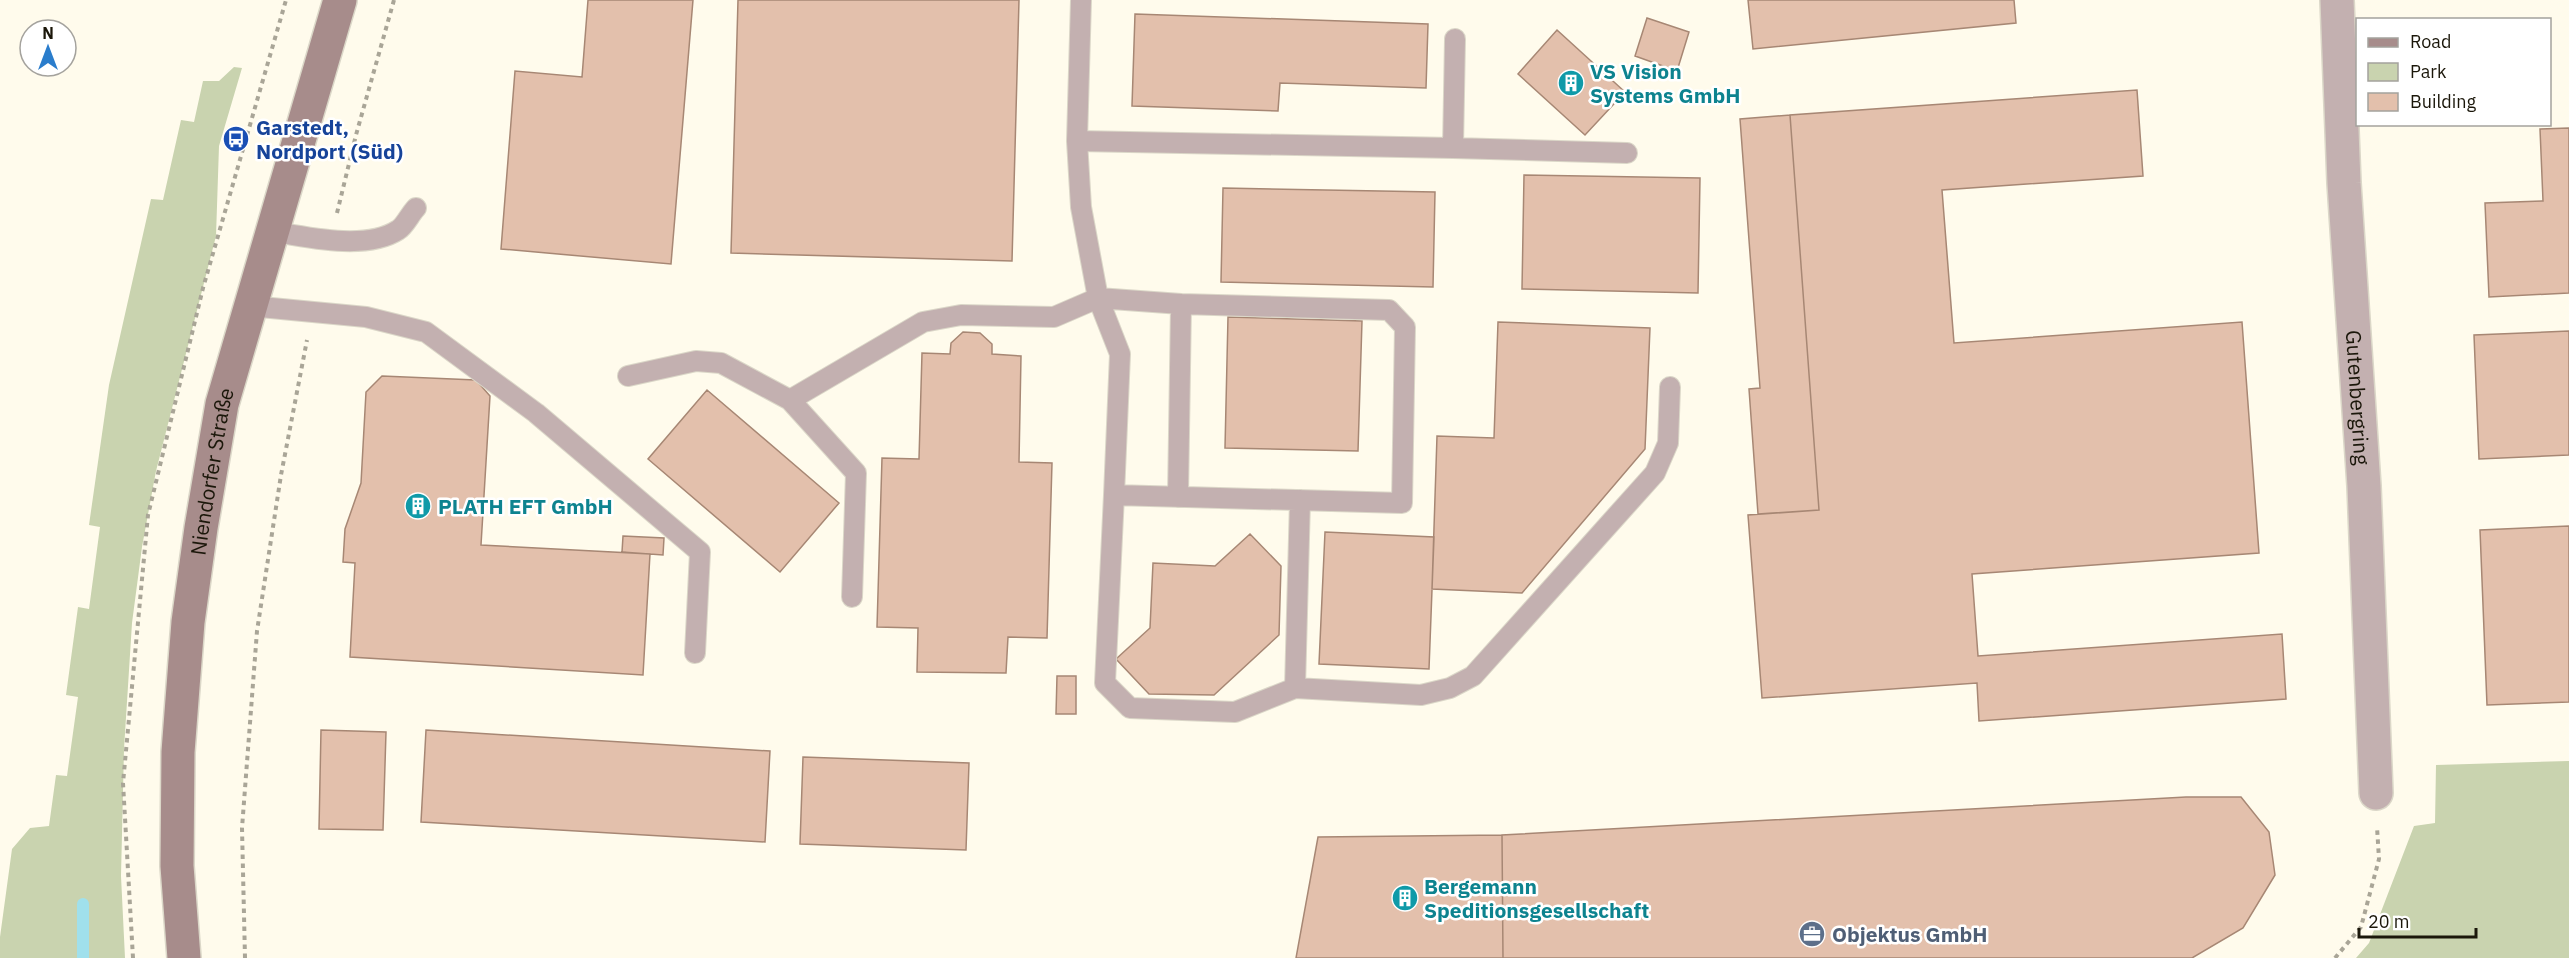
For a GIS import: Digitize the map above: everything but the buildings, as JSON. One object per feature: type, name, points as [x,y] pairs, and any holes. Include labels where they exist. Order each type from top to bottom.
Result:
[{"type":"main road","name":"Niendorfer Straße","points":[[184,958],[177,866],[178,786],[188,622],[222,404],[340,0]]},
{"type":"street","name":"Gutenbergring","points":[[2337,0],[2344,183],[2364,486],[2376,793]]},
{"type":"lane","points":[[1081,0],[1077,141],[1082,207],[1098,298],[1120,354],[1105,683],[1130,708],[1235,712],[1295,688],[1421,695],[1450,688],[1473,676],[1655,473],[1668,443],[1670,387]]},
{"type":"lane","points":[[1454,148],[1455,39]]},
{"type":"lane","points":[[1077,141],[1627,153]]},
{"type":"lane","points":[[271,231],[330,241],[370,240],[398,230],[416,208]]},
{"type":"lane","points":[[790,400],[923,322],[961,315],[1054,317],[1098,298],[1181,304],[1389,310],[1405,327],[1402,502],[1114,495]]},
{"type":"lane","points":[[1178,497],[1181,304]]},
{"type":"lane","points":[[250,306],[366,317],[426,332],[536,412],[699,552],[695,653]]},
{"type":"lane","points":[[628,376],[696,361],[721,363],[790,400],[856,473],[852,597]]},
{"type":"lane","points":[[1295,688],[1300,500]]},
{"type":"path","points":[[330,241],[356,135],[394,0]]},
{"type":"path","points":[[245,958],[242,828],[257,631],[281,475],[313,312]]},
{"type":"path","points":[[2335,958],[2361,927],[2379,859],[2376,793]]},
{"type":"green space","points":[[234,67],[242,68],[219,146],[216,236],[156,471],[142,547],[132,623],[124,749],[121,876],[125,958],[0,958],[0,937],[12,849],[30,828],[49,826],[56,775],[67,776],[78,697],[66,695],[78,607],[89,609],[100,527],[89,525],[109,385],[151,199],[163,200],[181,120],[194,122],[203,81],[219,81]]},
{"type":"green space","points":[[2569,761],[2569,958],[2356,958],[2369,943],[2414,826],[2435,823],[2436,765]]},
{"type":"waterway","points":[[83,904],[83,958]]},
{"type":"place","name":"VS Vision Systems GmbH","points":[[1571,83]]},
{"type":"place","name":"Garstedt, Nordport (Süd)","points":[[236,139]]},
{"type":"place","name":"PLATH EFT GmbH","points":[[418,506]]},
{"type":"place","name":"Bergemann Speditionsgesellschaft","points":[[1405,898]]},
{"type":"place","name":"Objektus GmbH","points":[[1812,934]]}]
